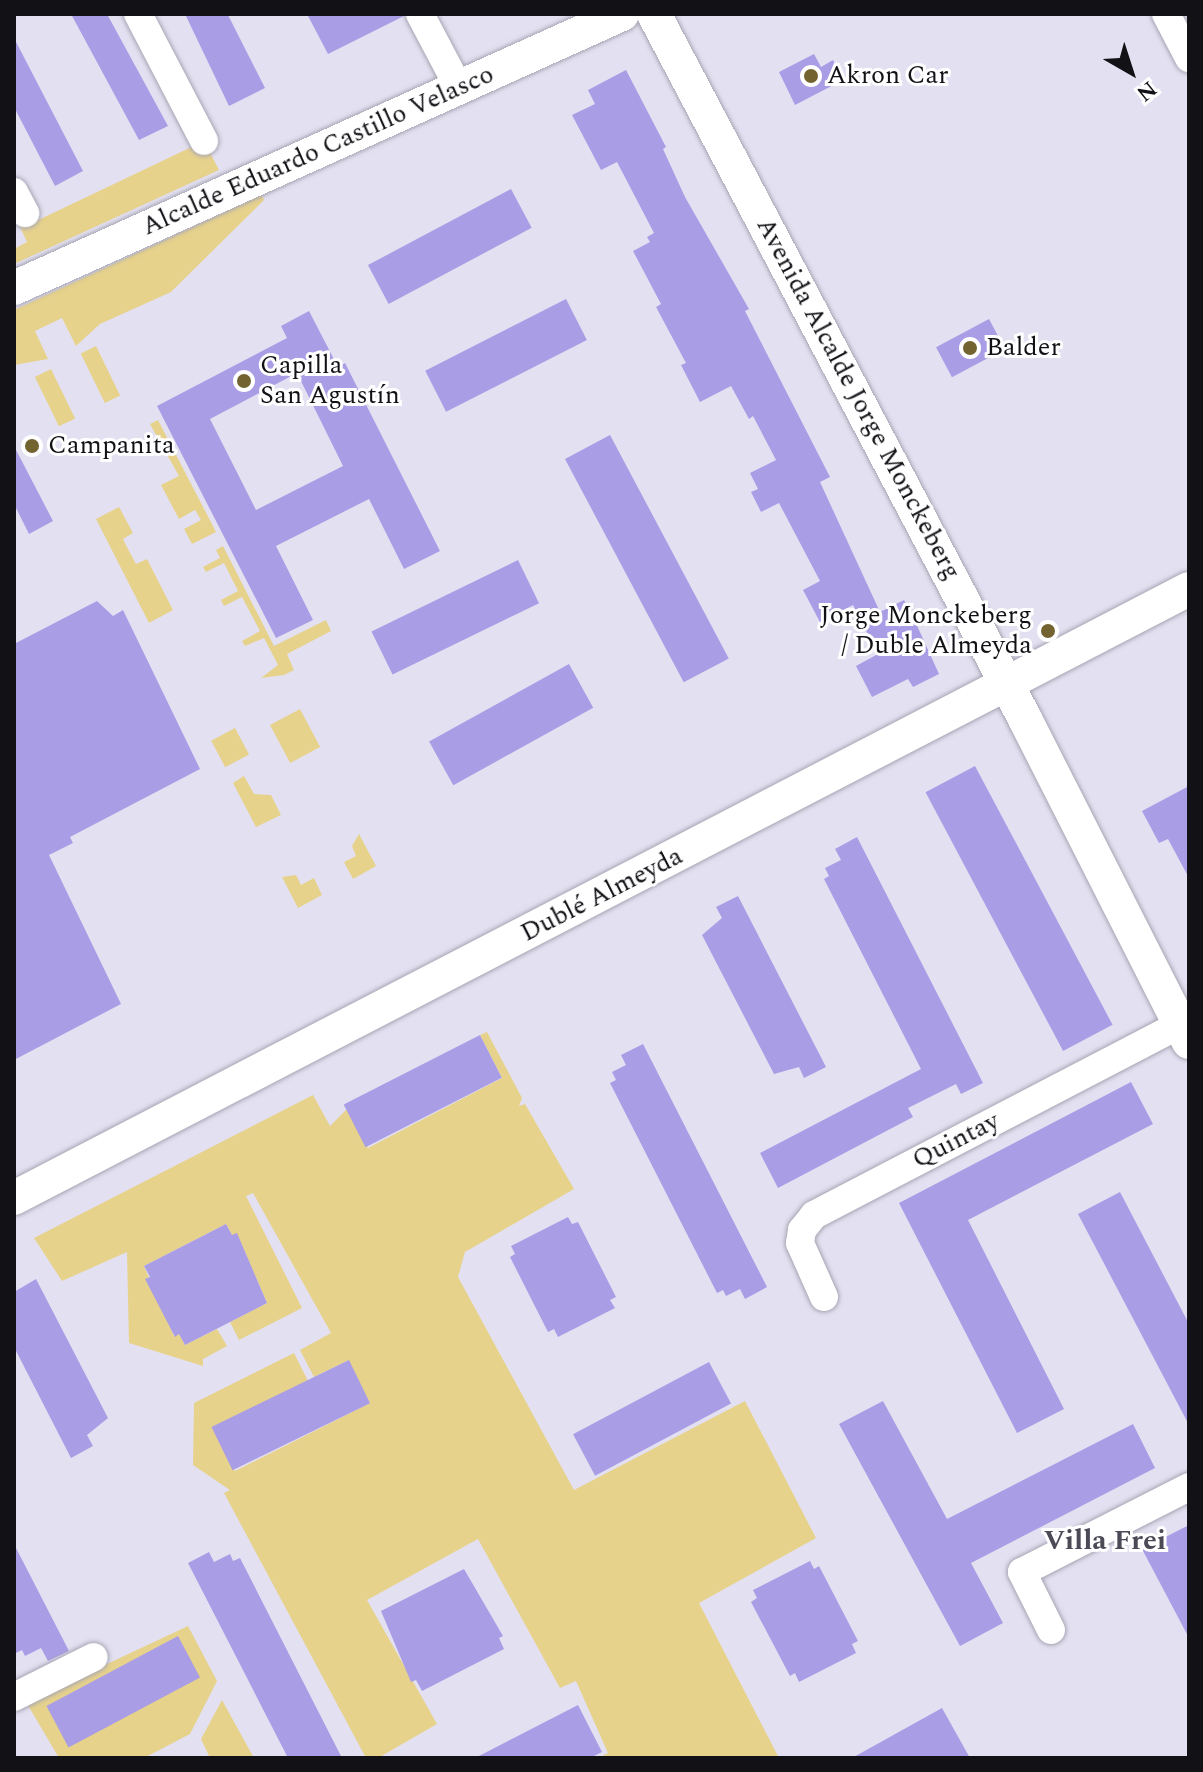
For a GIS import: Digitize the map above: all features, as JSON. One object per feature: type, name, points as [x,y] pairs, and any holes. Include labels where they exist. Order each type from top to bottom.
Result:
[{"type":"main road","name":"Alcalde Eduardo Castillo Velasco","points":[[14,288],[622,14]]},
{"type":"main road","name":"Avenida Alcalde Jorge Monckeberg","points":[[654,14],[1007,685],[1185,1033]]},
{"type":"main road","name":"Dublé Almeyda","points":[[14,1198],[1189,589]]},
{"type":"street","points":[[138,14],[204,141]]},
{"type":"street","points":[[420,14],[459,88]]},
{"type":"street","points":[[1166,14],[1189,58]]},
{"type":"street","name":"Quintay","points":[[824,1297],[800,1243],[802,1230],[814,1215],[1185,1033]]},
{"type":"street","points":[[1051,1630],[1022,1572],[1189,1487]]},
{"type":"street","points":[[14,1697],[94,1657]]},
{"type":"shaded area","points":[[204,141],[219,170],[14,264],[14,249],[27,242],[14,214],[32,223]]},
{"type":"shaded area","points":[[262,195],[264,200],[171,292],[100,324],[76,346],[62,318],[35,331],[48,359],[14,365],[14,310]]},
{"type":"shaded area","points":[[96,346],[120,395],[105,403],[81,353]]},
{"type":"shaded area","points":[[51,369],[75,418],[59,426],[35,377]]},
{"type":"shaded area","points":[[158,420],[216,532],[192,544],[184,529],[201,520],[195,510],[179,519],[161,485],[179,476],[150,424]]},
{"type":"shaded area","points":[[119,507],[133,533],[123,539],[129,551],[136,564],[147,559],[173,610],[149,623],[96,519]]},
{"type":"shaded area","points":[[223,546],[274,646],[326,620],[331,631],[287,654],[294,670],[284,675],[261,678],[278,665],[264,638],[245,646],[242,641],[260,631],[242,597],[224,606],[221,600],[238,591],[224,563],[206,572],[203,567],[220,558],[216,550]]},
{"type":"shaded area","points":[[300,709],[320,747],[290,763],[270,725]]},
{"type":"shaded area","points":[[235,728],[249,754],[225,767],[211,741]]},
{"type":"shaded area","points":[[244,776],[254,794],[271,795],[281,815],[256,827],[233,783]]},
{"type":"shaded area","points":[[359,834],[376,866],[353,879],[344,862],[356,856],[352,846]]},
{"type":"shaded area","points":[[296,875],[301,885],[314,878],[322,895],[298,908],[282,877]]},
{"type":"shaded area","points":[[487,1032],[522,1098],[519,1106],[525,1104],[574,1189],[465,1252],[458,1277],[574,1490],[745,1401],[816,1538],[699,1603],[779,1758],[599,1758],[608,1753],[576,1681],[560,1688],[478,1539],[367,1600],[437,1724],[378,1758],[366,1758],[224,1493],[230,1490],[193,1465],[194,1403],[294,1353],[308,1381],[213,1429],[235,1471],[370,1403],[347,1361],[314,1377],[300,1350],[331,1333],[253,1193],[246,1196],[302,1308],[239,1340],[230,1322],[267,1303],[237,1234],[232,1235],[226,1224],[144,1266],[174,1336],[179,1334],[185,1345],[217,1329],[227,1346],[203,1359],[203,1366],[129,1343],[127,1252],[62,1281],[34,1238],[313,1095],[330,1126],[347,1109],[368,1148],[502,1078],[480,1035]]},
{"type":"shaded area","points":[[188,1626],[217,1681],[190,1734],[144,1758],[59,1758],[26,1702]]},
{"type":"shaded area","points":[[222,1700],[254,1758],[210,1758],[201,1739]]},
{"type":"building","points":[[71,14],[107,14],[168,126],[139,140]]},
{"type":"building","points":[[185,14],[228,15],[265,88],[229,106]]},
{"type":"building","points":[[307,14],[403,14],[404,16],[328,54]]},
{"type":"building","points":[[14,38],[83,171],[55,186],[14,107]]},
{"type":"building","name":"Akron Car","points":[[814,54],[821,67],[833,60],[843,80],[795,105],[779,72]]},
{"type":"building","points":[[626,70],[666,147],[663,149],[685,197],[749,309],[745,311],[830,477],[820,482],[880,612],[904,600],[914,619],[939,674],[913,687],[908,679],[872,697],[856,666],[878,654],[853,605],[820,622],[803,590],[820,581],[779,503],[761,512],[751,492],[758,489],[750,473],[776,460],[753,416],[749,419],[731,386],[700,402],[681,365],[686,363],[656,307],[661,304],[633,251],[650,242],[647,237],[654,233],[617,162],[601,170],[572,115],[595,104],[588,90]]},
{"type":"building","points":[[511,189],[532,228],[389,304],[368,265]]},
{"type":"building","points":[[566,299],[587,340],[446,412],[425,371]]},
{"type":"building","points":[[309,311],[338,367],[345,363],[440,551],[404,569],[369,499],[276,546],[313,620],[276,638],[157,406],[287,338],[281,326]],"holes":[[[297,373],[343,466],[256,510],[210,419]]]},
{"type":"building","name":"Balder","points":[[989,319],[1005,349],[952,377],[936,347]]},
{"type":"building","points":[[610,435],[729,658],[684,682],[565,459]]},
{"type":"building","points":[[14,446],[53,521],[29,534],[14,504]]},
{"type":"building","points":[[518,560],[539,603],[393,675],[371,631]]},
{"type":"building","points":[[97,601],[113,616],[123,610],[200,769],[70,837],[73,843],[49,855],[121,1004],[14,1060],[14,644]]},
{"type":"building","points":[[569,664],[593,708],[453,785],[429,742]]},
{"type":"building","points":[[975,766],[1113,1025],[1063,1051],[926,792]]},
{"type":"building","points":[[1189,786],[1189,878],[1168,839],[1159,843],[1142,811]]},
{"type":"building","points":[[857,837],[983,1083],[961,1094],[956,1084],[908,1108],[913,1117],[778,1188],[760,1153],[921,1069],[824,879],[829,876],[825,868],[841,860],[835,849]]},
{"type":"building","points":[[738,896],[826,1067],[804,1078],[799,1067],[774,1074],[702,935],[722,918],[716,907]]},
{"type":"building","points":[[480,1035],[502,1078],[365,1147],[344,1104]]},
{"type":"building","points":[[643,1044],[767,1287],[745,1299],[740,1289],[726,1296],[723,1290],[717,1293],[610,1083],[616,1080],[612,1072],[626,1065],[621,1055]]},
{"type":"building","points":[[1131,1082],[1153,1124],[968,1220],[1064,1409],[1017,1433],[899,1203]]},
{"type":"building","points":[[1120,1192],[1189,1324],[1189,1425],[1078,1214]]},
{"type":"building","points":[[568,1217],[572,1224],[578,1222],[616,1297],[610,1300],[615,1308],[558,1337],[554,1329],[548,1332],[510,1257],[515,1254],[511,1246]]},
{"type":"building","points":[[226,1224],[232,1235],[237,1233],[267,1303],[185,1345],[179,1334],[175,1337],[145,1279],[150,1277],[144,1266]]},
{"type":"building","points":[[36,1279],[108,1418],[87,1435],[93,1446],[71,1458],[14,1347],[14,1292]]},
{"type":"building","points":[[349,1360],[370,1403],[233,1470],[211,1427]]},
{"type":"building","points":[[709,1362],[731,1403],[595,1476],[573,1434]]},
{"type":"building","points":[[883,1401],[947,1519],[1133,1424],[1155,1468],[971,1563],[1003,1623],[960,1646],[839,1424]]},
{"type":"building","points":[[1189,1525],[1189,1638],[1142,1549]]},
{"type":"building","points":[[14,1544],[69,1651],[48,1661],[41,1648],[25,1656],[22,1650],[14,1654]]},
{"type":"building","points":[[209,1552],[214,1562],[230,1554],[233,1561],[240,1558],[342,1758],[288,1758],[188,1563]]},
{"type":"building","points":[[810,1561],[814,1569],[819,1566],[858,1641],[852,1644],[856,1653],[799,1682],[795,1673],[790,1676],[751,1602],[757,1598],[753,1590]]},
{"type":"building","points":[[464,1569],[503,1636],[499,1638],[504,1649],[422,1691],[416,1680],[411,1682],[381,1611]]},
{"type":"building","points":[[178,1636],[200,1677],[69,1747],[46,1706]]},
{"type":"building","points":[[578,1705],[602,1752],[590,1758],[475,1758]]},
{"type":"building","points":[[942,1708],[970,1758],[852,1758]]},
{"type":"place","name":"Akron Car","points":[[811,76]]},
{"type":"place","name":"Balder","points":[[970,348]]},
{"type":"place","name":"Capilla San Agustín","points":[[244,381]]},
{"type":"place","name":"Campanita","points":[[32,446]]},
{"type":"place","name":"Jorge Monckeberg / Duble Almeyda","points":[[1048,631]]},
{"type":"district","name":"Villa Frei","points":[[1105,1541]]}]
